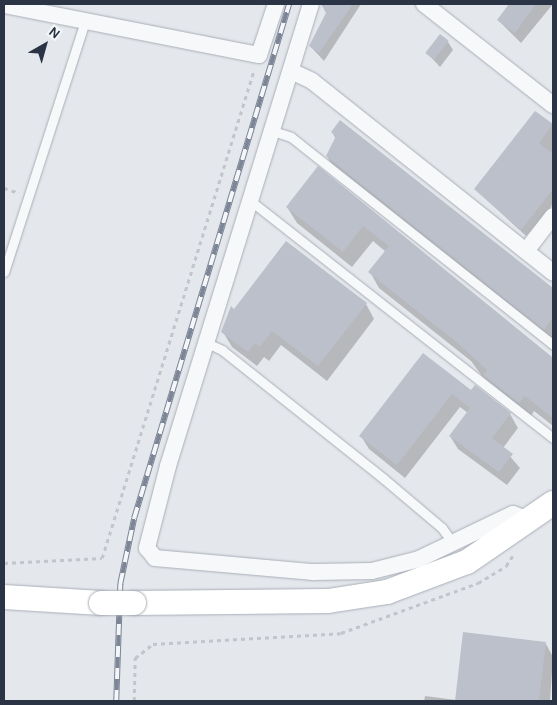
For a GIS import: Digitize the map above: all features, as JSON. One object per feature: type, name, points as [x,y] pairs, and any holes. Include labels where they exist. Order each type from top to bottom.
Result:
[{"type":"street","points":[[4,5],[259,54],[276,4]]},
{"type":"street","points":[[312,4],[252,202],[168,466],[147,548],[151,555],[344,572],[394,566],[453,543],[513,514],[531,521]]},
{"type":"street","points":[[424,4],[553,105]]},
{"type":"street","points":[[291,71],[312,81],[553,273]]},
{"type":"street","points":[[526,251],[553,216]]},
{"type":"street","points":[[4,597],[101,603],[328,601],[387,592],[467,562],[531,521],[553,503]]},
{"type":"lane","points":[[4,272],[85,21]]},
{"type":"lane","points":[[273,131],[291,137],[553,345]]},
{"type":"lane","points":[[252,202],[553,438]]},
{"type":"lane","points":[[207,343],[222,350],[384,480],[442,528],[453,543]]},
{"type":"path","points":[[4,563],[102,558],[259,54]]},
{"type":"path","points":[[4,188],[28,196]]},
{"type":"path","points":[[134,701],[135,658],[153,644],[341,633],[478,583],[506,566]]},
{"type":"building","points":[[321,4],[353,4],[319,53],[309,46],[326,13]]},
{"type":"building","points":[[509,4],[536,4],[515,33],[497,20]]},
{"type":"building","points":[[440,34],[449,41],[434,60],[425,53]]},
{"type":"building","points":[[535,111],[553,124],[539,143],[553,154],[553,189],[521,230],[474,189]]},
{"type":"building","points":[[340,120],[553,288],[553,317],[544,330],[326,156],[336,136],[331,132]]},
{"type":"building","points":[[318,166],[553,358],[553,418],[525,396],[519,403],[483,375],[487,370],[460,345],[368,272],[389,246],[363,226],[343,252],[286,207]]},
{"type":"building","points":[[286,241],[367,303],[318,366],[272,331],[260,347],[255,343],[248,352],[221,332],[231,306],[234,309]]},
{"type":"building","points":[[423,353],[471,390],[475,385],[511,413],[492,438],[513,454],[499,472],[449,436],[470,408],[452,394],[397,465],[359,436]]},
{"type":"building","points":[[463,632],[546,642],[539,701],[455,701]]},
{"type":"railway","points":[[116,701],[120,584],[134,518],[289,4]]}]
